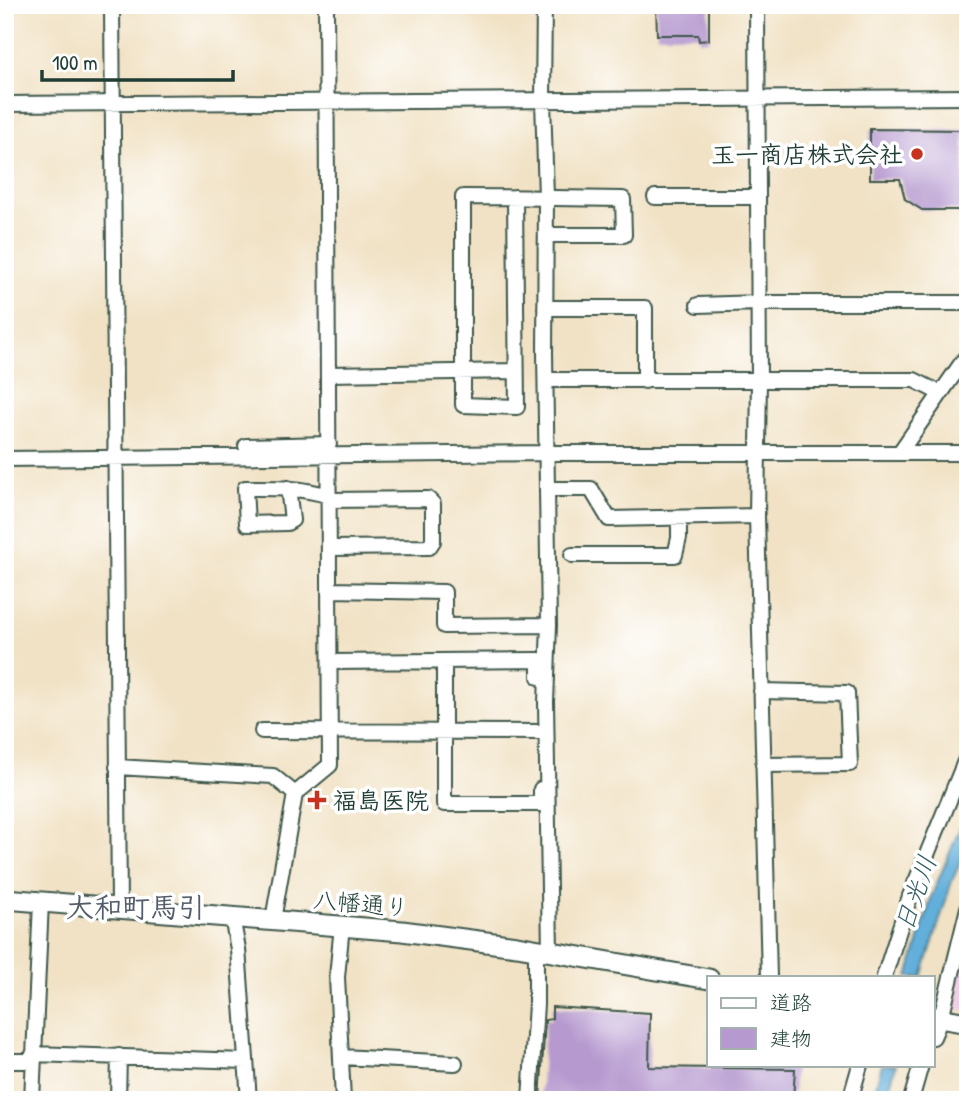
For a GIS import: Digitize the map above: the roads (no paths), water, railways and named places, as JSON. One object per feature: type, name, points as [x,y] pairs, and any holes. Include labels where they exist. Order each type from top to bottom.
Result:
[{"type":"street","points":[[112,5],[118,908]]},
{"type":"street","points":[[273,920],[295,794],[330,765],[326,5]]},
{"type":"street","points":[[530,1100],[536,1004],[543,951],[549,625],[544,5]]},
{"type":"street","points":[[757,5],[757,516],[769,976]]},
{"type":"street","points":[[5,104],[968,97]]},
{"type":"street","points":[[514,197],[517,407],[463,405],[463,197],[514,197],[546,197],[623,199],[624,235],[546,235]]},
{"type":"street","points":[[654,197],[758,197]]},
{"type":"street","points":[[698,305],[968,303]]},
{"type":"street","points":[[545,308],[645,308],[645,381]]},
{"type":"street","points":[[900,452],[968,354]]},
{"type":"street","points":[[328,374],[516,371]]},
{"type":"street","points":[[546,380],[914,380],[940,393]]},
{"type":"street","points":[[246,446],[547,453],[968,453]]},
{"type":"street","points":[[5,459],[329,450]]},
{"type":"street","points":[[288,488],[306,488],[329,498],[428,499],[433,504],[433,541],[429,547],[330,548]]},
{"type":"street","points":[[548,489],[591,489],[609,519],[757,516]]},
{"type":"street","points":[[572,555],[675,555],[679,519]]},
{"type":"street","points":[[330,590],[444,592],[444,626],[549,625]]},
{"type":"street","points":[[331,662],[539,660],[541,804],[444,804],[444,661]]},
{"type":"street","points":[[761,691],[847,693],[850,764],[763,765]]},
{"type":"street","points":[[262,731],[330,729],[539,732]]},
{"type":"street","points":[[884,976],[910,896],[968,754]]},
{"type":"street","points":[[117,767],[273,776],[295,794]]},
{"type":"street","name":"八幡通り","points":[[5,899],[342,925],[543,951],[707,979]]},
{"type":"street","points":[[32,1100],[41,902]]},
{"type":"street","points":[[968,908],[937,1018],[968,1023]]},
{"type":"street","points":[[232,917],[238,949],[249,1100]]},
{"type":"street","points":[[342,925],[337,977],[344,1100]]},
{"type":"street","points":[[118,1056],[118,1100]]},
{"type":"street","points":[[5,1061],[118,1056],[246,1061]]},
{"type":"street","points":[[341,1057],[455,1063]]},
{"type":"street","points":[[850,1100],[860,1066]]},
{"type":"street","points":[[911,1100],[921,1066]]},
{"type":"water","points":[[968,809],[968,845],[952,881],[922,976],[908,976],[932,895]]},
{"type":"water","points":[[882,1066],[896,1066],[886,1100],[872,1100]]},
{"type":"place","name":"玉一商店株式会社","points":[[917,154]]},
{"type":"place","name":"福島医院","points":[[317,800]]},
{"type":"district","name":"大和町馬引","points":[[136,907]]},
{"type":"water label","name":"日光川","points":[[915,893]]}]
